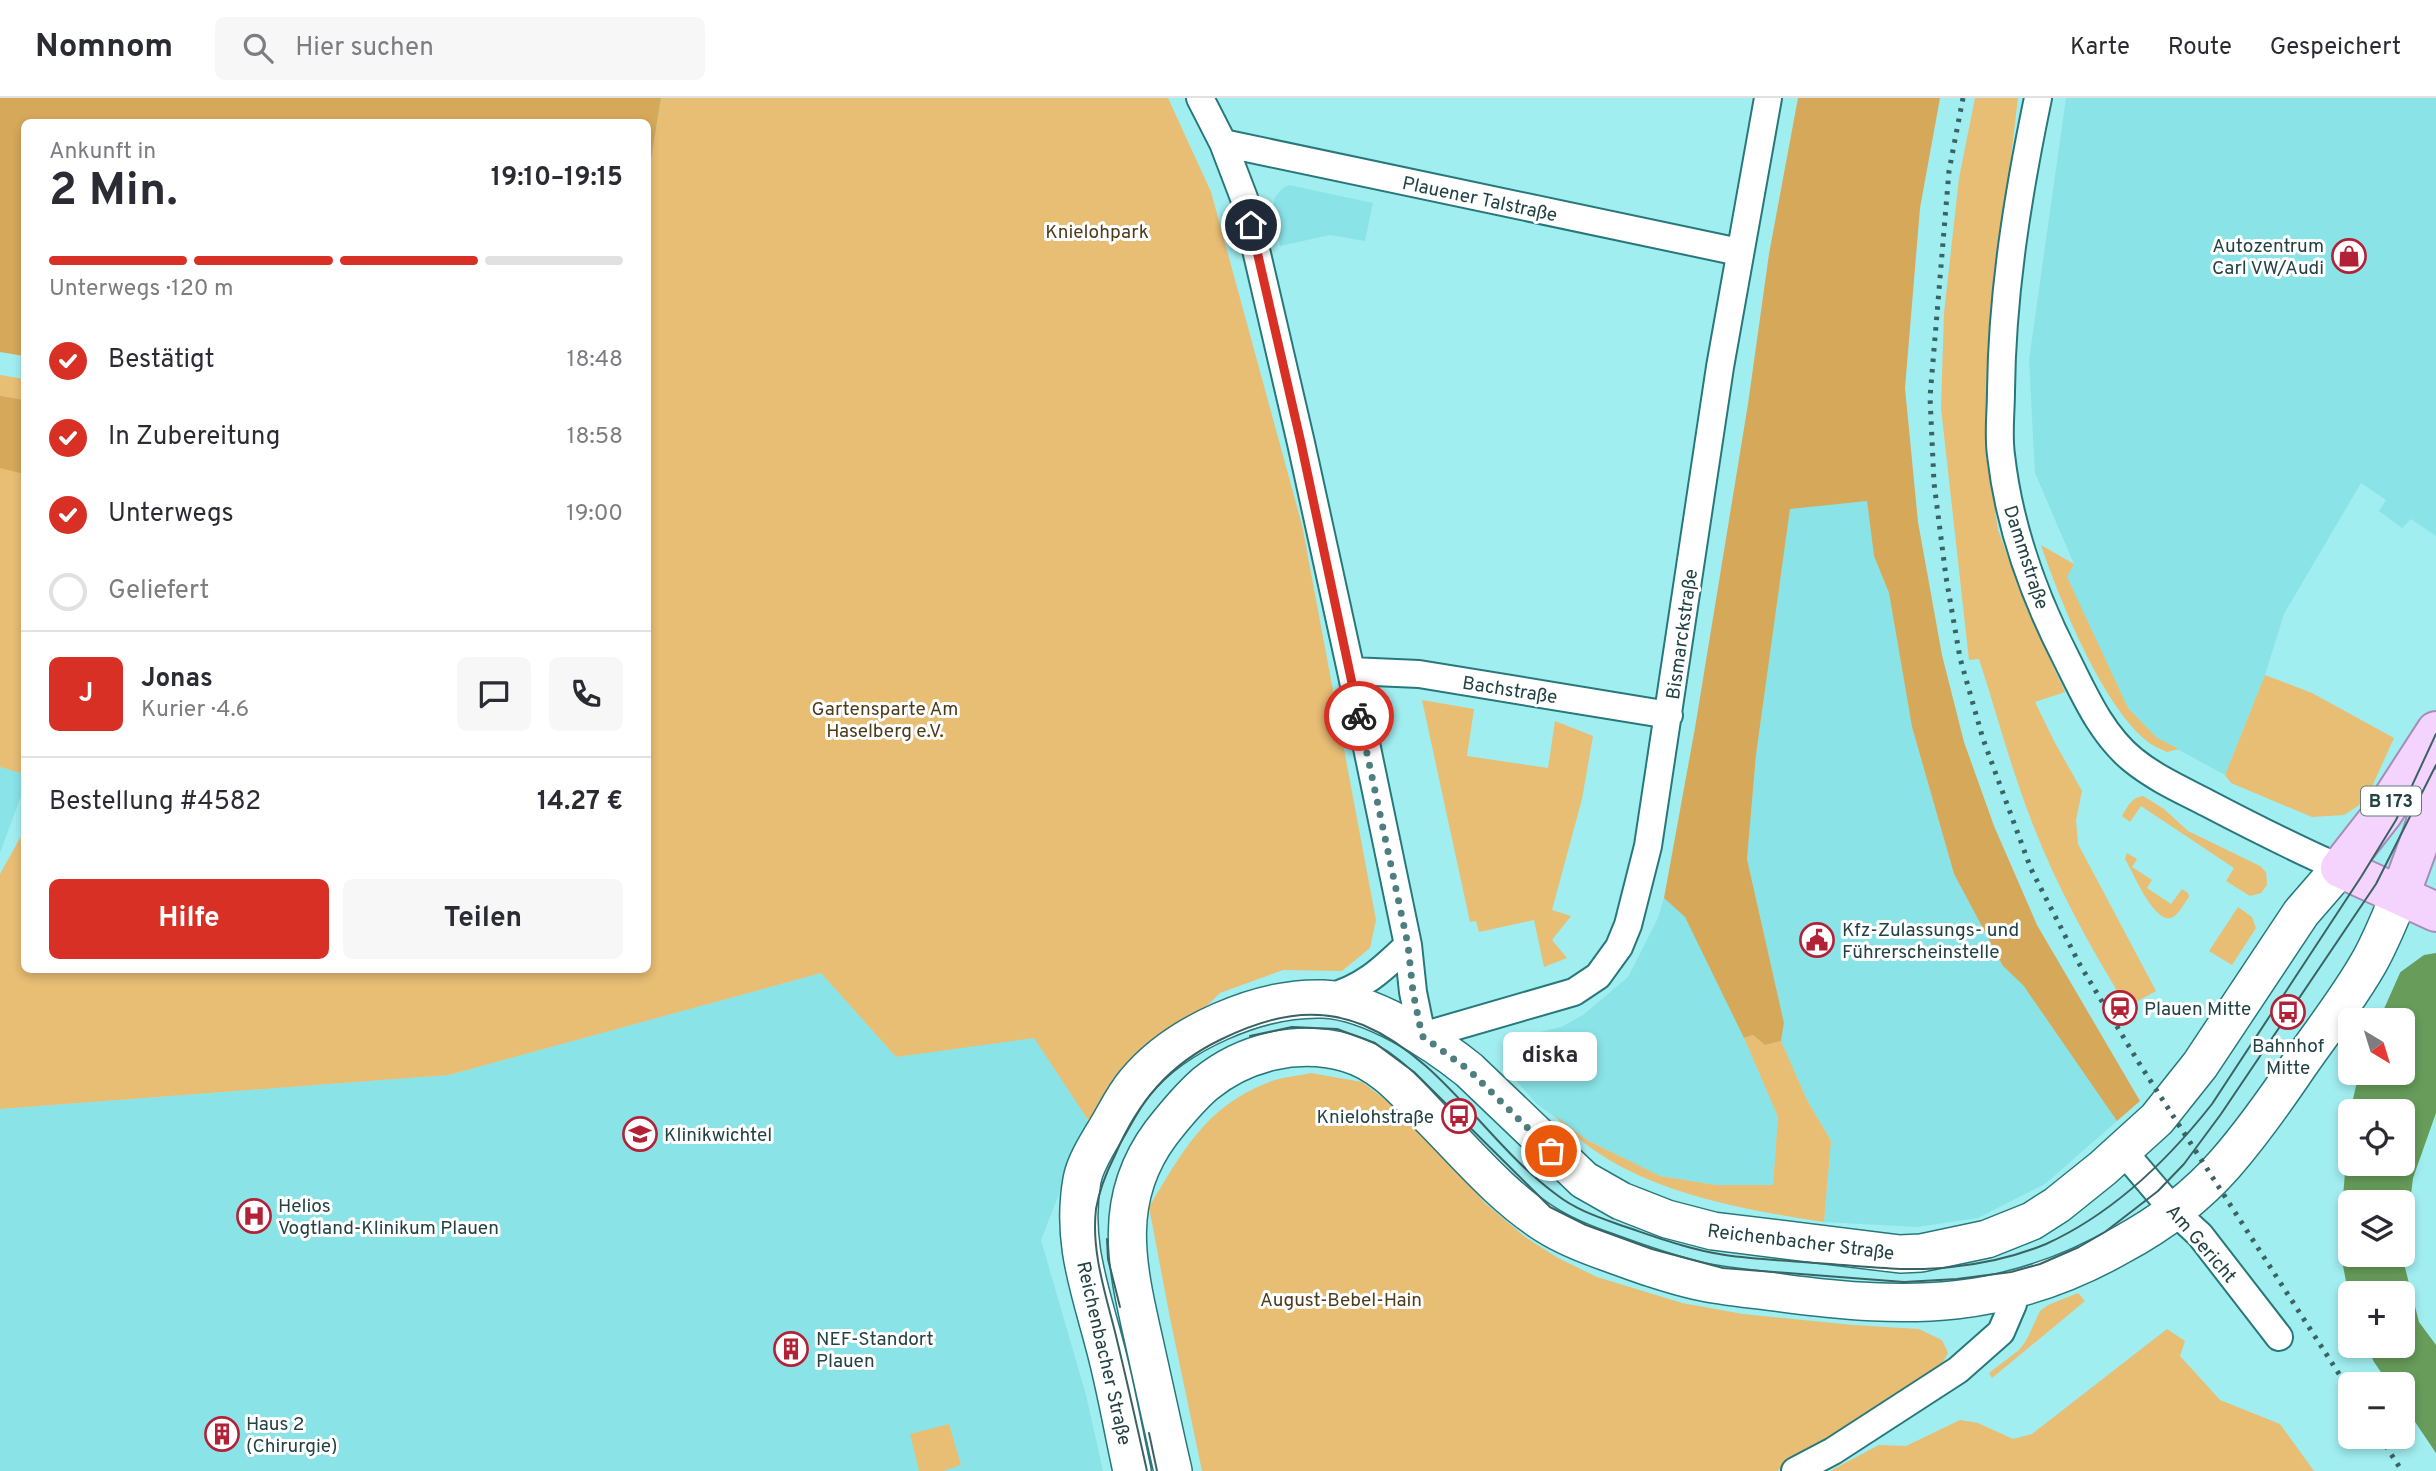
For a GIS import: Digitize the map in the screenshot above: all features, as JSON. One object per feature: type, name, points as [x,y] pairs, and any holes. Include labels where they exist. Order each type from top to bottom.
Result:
[{"type":"main road","name":"Reichenbacher Straße","points":[[2340,867],[2383,813],[2436,730]]},
{"type":"main road","name":"Reichenbacher Straße","points":[[2417,903],[2422,835],[2436,789]]},
{"type":"main road","points":[[2340,867],[2417,903]]},
{"type":"street","name":"Bismarckstraße","points":[[1422,1036],[1574,992],[1587,985],[1608,964],[1628,925],[1643,872],[1738,252],[1768,98]]},
{"type":"street","name":"Dammstraße","points":[[2038,98],[2023,172],[2001,335],[2000,452],[2020,544],[2040,600],[2089,704],[2111,738],[2133,760],[2180,789],[2340,867]]},
{"type":"street","points":[[1208,104],[1244,198],[1301,443],[1408,945],[1413,992],[1422,1036],[1405,1050],[1386,1073]]},
{"type":"street","name":"Plauener Talstraße","points":[[1223,144],[1738,252]]},
{"type":"street","name":"Bachstraße","points":[[1351,671],[1419,674],[1669,715]]},
{"type":"street","name":"Reichenbacher Straße","points":[[1132,1471],[1105,1349],[1082,1262],[1079,1224],[1083,1178],[1098,1143],[1135,1083],[1162,1057],[1196,1034],[1239,1014],[1267,1005],[1324,999],[1367,1009],[1422,1036],[1469,1070],[1584,1180],[1622,1201],[1667,1219],[1713,1231],[1838,1248],[1921,1254],[1987,1239],[2032,1221],[2085,1184],[2123,1151],[2157,1119],[2184,1087],[2301,913],[2340,867]]},
{"type":"street","name":"Reichenbacher Straße","points":[[1173,1471],[1131,1281],[1127,1217],[1136,1175],[1155,1141],[1186,1100],[1220,1072],[1258,1054],[1290,1048],[1323,1049],[1347,1053],[1369,1062],[1386,1073],[1505,1193],[1546,1224],[1581,1242],[1645,1267],[1700,1282],[1827,1299],[1902,1303],[1953,1302],[2013,1291],[2057,1277],[2088,1264],[2136,1237],[2174,1211],[2225,1164],[2281,1092],[2366,968],[2417,903]]},
{"type":"street","points":[[1324,999],[1347,993],[1368,980],[1408,945]]},
{"type":"street","name":"Am Gericht","points":[[2123,1151],[2174,1211],[2200,1235],[2279,1337]]},
{"type":"street","points":[[1796,1471],[1833,1451],[1958,1370],[2001,1332],[2013,1304],[2013,1291]]},
{"type":"shaded area","points":[[0,98],[661,98],[651,160],[651,119],[21,119],[21,356],[0,352]]},
{"type":"shaded area","points":[[1798,98],[1940,98],[1920,208],[1905,388],[1918,522],[1942,655],[1964,742],[1994,826],[2037,925],[2140,1101],[2117,1121],[2023,985],[2003,966],[1954,874],[1912,727],[1889,593],[1874,556],[1867,501],[1790,509],[1756,755],[1747,859],[1784,1023],[1781,1041],[1765,1045],[1753,1035],[1744,1038],[1685,917],[1664,898],[1748,404],[1769,254]]},
{"type":"shaded area","points":[[2066,98],[2436,98],[2436,536],[2411,519],[2402,528],[2379,511],[2386,500],[2361,483],[2284,614],[2265,675],[2225,775],[2157,738],[2128,708],[2066,577],[2074,564],[2035,473],[2029,360]]},
{"type":"shaded area","points":[[1289,185],[1373,203],[1365,241],[1330,235],[1280,246],[1273,209],[1275,197]]},
{"type":"shaded area","points":[[0,396],[21,400],[21,473],[0,468]]},
{"type":"shaded area","points":[[1867,501],[1874,556],[1889,593],[1912,727],[1954,874],[2003,966],[2023,985],[2117,1121],[2045,1184],[1978,1218],[1917,1227],[1824,1222],[1831,1141],[1807,1100],[1781,1041],[1784,1023],[1747,859],[1756,755],[1790,508]]},
{"type":"shaded area","points":[[0,767],[21,773],[21,796],[0,853]]},
{"type":"shaded area","points":[[2436,876],[2436,1113],[2415,1172],[2415,1099],[2353,1099],[2356,1085],[2415,1085],[2415,1008],[2384,1008],[2412,946]]},
{"type":"shaded area","points":[[1664,898],[1685,917],[1702,949],[1778,1117],[1773,1185],[1716,1185],[1660,1176],[1587,1140],[1537,1104],[1513,1077],[1508,1060],[1510,1049],[1520,1037],[1561,1027],[1583,1015],[1628,977],[1658,918]]},
{"type":"shaded area","name":"Helios Vogtland-Klinikum Plauen","points":[[821,973],[896,1057],[1034,1037],[1088,1120],[1041,1240],[1086,1395],[1103,1471],[0,1471],[0,1109],[449,1075]]},
{"type":"shaded area","points":[[2345,1176],[2414,1176],[2412,1190],[2344,1190]]},
{"type":"shaded area","points":[[2343,1267],[2405,1267],[2408,1281],[2346,1281]]},
{"type":"shaded area","points":[[2415,1306],[2419,1322],[2436,1345],[2436,1453],[2415,1422],[2415,1372],[2381,1372],[2372,1358],[2415,1358]]},
{"type":"green space","name":"Gartensparte Am Haselberg e.V.","points":[[661,98],[1168,98],[1211,192],[1302,525],[1376,920],[1370,948],[1342,971],[1283,970],[1220,993],[1088,1120],[1034,1038],[896,1057],[821,973],[449,1075],[0,1109],[0,874],[21,836],[21,973],[651,973],[651,160]]},
{"type":"green space","points":[[1975,98],[2018,98],[1988,350],[1986,448],[1998,530],[2027,609],[2065,692],[2035,702],[2082,791],[2076,820],[2078,844],[2156,991],[2127,1007],[2050,867],[2023,797],[1979,659],[1969,660],[1941,408],[1944,313],[1959,178]]},
{"type":"green space","points":[[0,375],[21,378],[21,773],[0,767]]},
{"type":"green space","points":[[2041,545],[2074,564],[2067,577],[2128,708],[2157,738],[2179,749],[2167,752],[2150,743],[2131,725],[2115,703],[2084,651]]},
{"type":"green space","points":[[2265,675],[2312,693],[2394,738],[2370,791],[2358,806],[2344,815],[2312,817],[2231,783],[2225,775]]},
{"type":"green space","points":[[1422,700],[1474,709],[1467,756],[1548,768],[1555,721],[1593,736],[1582,799],[1552,910],[1571,916],[1552,940],[1567,958],[1544,967],[1534,920],[1479,932],[1476,921],[1470,922]]},
{"type":"green space","points":[[2143,796],[2164,809],[2188,831],[2260,866],[2266,872],[2267,885],[2261,893],[2250,896],[2226,881],[2234,868],[2141,806],[2130,822],[2122,816],[2133,801]]},
{"type":"green space","points":[[2127,853],[2137,859],[2132,867],[2152,880],[2147,888],[2171,904],[2182,889],[2188,893],[2189,897],[2179,912],[2171,918],[2157,912],[2125,859]]},
{"type":"green space","points":[[2238,907],[2252,917],[2256,928],[2232,965],[2209,951]]},
{"type":"green space","points":[[1753,1035],[1765,1045],[1781,1041],[1807,1100],[1831,1141],[1824,1222],[1714,1201],[1643,1177],[1580,1140],[1553,1114],[1587,1140],[1660,1176],[1716,1185],[1773,1185],[1778,1117],[1744,1038]]},
{"type":"green space","name":"August-Bebel-Hain","points":[[1311,1073],[1362,1082],[1416,1123],[1485,1203],[1525,1237],[1558,1258],[1597,1277],[1682,1303],[1743,1314],[1919,1329],[1942,1340],[1948,1353],[1941,1365],[1777,1471],[1202,1471],[1149,1207],[1185,1149],[1228,1104],[1269,1082]]},
{"type":"green space","points":[[2078,1293],[2085,1301],[1992,1378],[1989,1373],[2019,1350],[2026,1341],[2040,1311]]},
{"type":"green space","points":[[2167,1329],[2185,1341],[2180,1356],[2220,1400],[2280,1424],[2314,1471],[1830,1471],[1879,1445],[1906,1446],[1960,1420],[1978,1423],[2013,1439],[2032,1434]]},
{"type":"green space","points":[[949,1424],[961,1465],[943,1471],[919,1471],[910,1434]]},
{"type":"pier","points":[[2436,872],[2436,953],[2424,955],[2395,976],[2433,875]]},
{"type":"tram line","points":[[1147,1471],[1100,1273],[1096,1209],[1106,1174],[1134,1118],[1157,1086],[1203,1049],[1239,1031],[1291,1016],[1327,1016],[1363,1025],[1391,1040],[1417,1059],[1441,1080],[1532,1175],[1564,1200],[1597,1217],[1686,1247],[1738,1257],[1891,1268],[1936,1268],[1999,1259],[2046,1244],[2094,1217],[2158,1165],[2195,1125],[2212,1104],[2361,877],[2396,820],[2436,734]]},
{"type":"tram line","points":[[1250,1036],[1292,1027],[1337,1029],[1375,1043],[1414,1072],[1550,1207],[1586,1225],[1652,1249],[1723,1268],[1904,1282],[2011,1272],[2040,1264],[2105,1232],[2158,1191],[2184,1164],[2221,1114],[2376,884],[2436,765]]},
{"type":"tram line","points":[[1107,1239],[1108,1259],[1120,1307]]},
{"type":"tram line","points":[[1149,1433],[1157,1471]]},
{"type":"railway","points":[[1963,98],[1949,171],[1930,397],[1934,483],[1946,577],[1960,658],[1983,739],[2031,869],[2080,965],[2139,1063],[2338,1372]]},
{"type":"railway","points":[[2388,1449],[2402,1471]]},
{"type":"way so far","points":[[1359,716],[1408,945],[1413,992],[1422,1036],[1469,1070],[1551,1151]]},
{"type":"place","name":"Autozentrum Carl VW/Audi","points":[[2349,256]]},
{"type":"place","name":"Kfz-Zulassungs- und Führerscheinstelle","points":[[1817,940]]},
{"type":"place","name":"Plauen Mitte","points":[[2120,1008]]},
{"type":"place","name":"Bahnhof Mitte","points":[[2288,1012]]},
{"type":"place","name":"Knielohstraße","points":[[1459,1116]]},
{"type":"place","name":"Klinikwichtel","points":[[640,1134]]},
{"type":"place","name":"diska","points":[[1551,1151]]},
{"type":"place","name":"Helios Vogtland-Klinikum Plauen","points":[[254,1216]]},
{"type":"place","name":"NEF-Standort Plauen","points":[[791,1349]]},
{"type":"place","name":"Haus 2 (Chirurgie)","points":[[222,1434]]},
{"type":"route","points":[[1251,225],[1359,716]]},
{"type":"park label","name":"Knielohpark","points":[[1097,231]]}]
